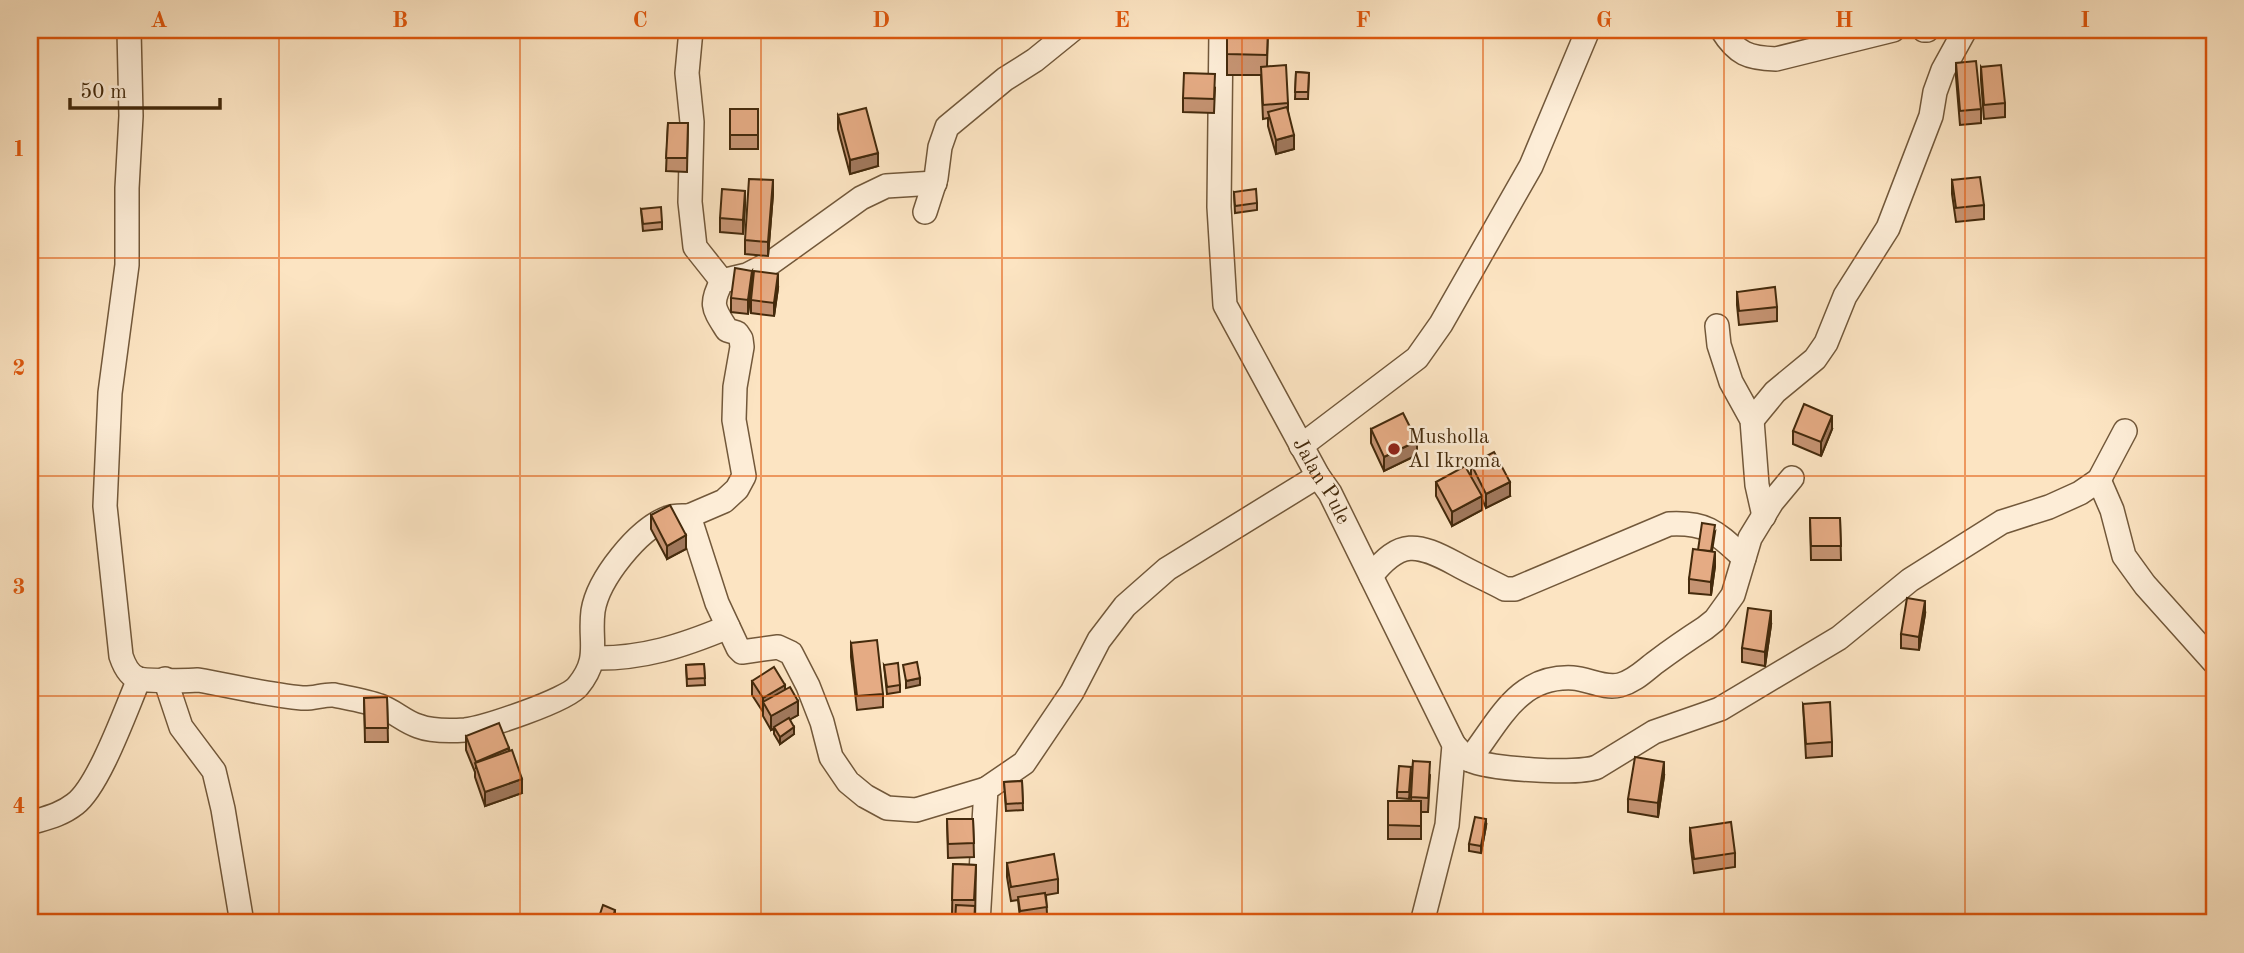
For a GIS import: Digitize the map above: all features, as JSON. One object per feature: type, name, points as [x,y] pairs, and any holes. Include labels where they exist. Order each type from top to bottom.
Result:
[{"type":"street","points":[[129,30],[131,116],[127,265],[110,393],[105,506],[121,656],[125,666],[139,679],[198,680],[305,698],[331,695],[378,705],[417,726],[465,730],[537,708],[576,690],[587,674],[593,658],[593,608],[615,566],[650,527],[676,515],[688,516],[724,501],[737,489],[744,476],[734,420],[735,387],[742,347],[737,333],[727,330],[716,314],[713,303],[722,281]]},
{"type":"street","points":[[691,30],[687,73],[692,122],[690,202],[695,247],[722,281]]},
{"type":"street","points":[[925,212],[935,183],[940,147],[947,127],[1005,79],[1035,60],[1072,30]]},
{"type":"street","name":"Jalan Pule","points":[[1221,30],[1219,207],[1225,305],[1301,446],[1330,493],[1461,752]]},
{"type":"street","points":[[1301,446],[1418,358],[1441,324],[1531,166],[1588,30]]},
{"type":"street","points":[[1722,30],[1739,52],[1759,58],[1776,59],[1893,30]]},
{"type":"street","points":[[1752,420],[1775,392],[1815,359],[1826,343],[1845,296],[1888,228],[1930,116],[1939,81],[1965,30]]},
{"type":"street","points":[[722,281],[747,275],[772,262],[861,198],[886,186],[935,183]]},
{"type":"street","points":[[1717,326],[1719,345],[1731,382],[1752,420],[1757,485],[1764,516]]},
{"type":"street","points":[[1461,752],[1499,765],[1562,772],[1590,769],[1654,732],[1720,709],[1839,639],[1910,580],[2002,522],[2049,507],[2080,493],[2099,480],[2124,431]]},
{"type":"street","points":[[688,516],[703,563],[728,627],[741,652],[778,647],[791,653],[822,722],[831,757],[848,782],[864,796],[887,808],[916,810],[986,789],[1024,763],[1072,692],[1099,640],[1125,606],[1167,569],[1318,476]]},
{"type":"street","points":[[1422,923],[1447,825],[1461,752],[1528,688],[1546,681],[1574,678],[1595,684],[1619,686],[1636,678],[1715,620],[1733,595],[1750,538],[1792,478]]},
{"type":"street","points":[[2099,480],[2112,510],[2124,556],[2145,584],[2214,662]]},
{"type":"street","points":[[1371,576],[1383,560],[1403,549],[1419,547],[1433,551],[1505,589],[1515,589],[1669,524],[1716,531],[1744,558]]},
{"type":"street","points":[[593,658],[643,656],[689,643],[728,627]]},
{"type":"street","points":[[30,823],[56,816],[77,803],[108,754],[139,679]]},
{"type":"street","points":[[165,679],[181,727],[214,771],[242,923]]},
{"type":"street","points":[[978,923],[986,789]]},
{"type":"building","points":[[1227,30],[1268,30],[1267,55],[1227,54]]},
{"type":"building","points":[[1976,61],[1981,109],[1960,111],[1956,63]]},
{"type":"building","points":[[1286,65],[1288,103],[1263,105],[1261,67]]},
{"type":"building","points":[[2001,65],[2005,103],[1984,105],[1981,67]]},
{"type":"building","points":[[1296,72],[1309,73],[1308,92],[1295,92]]},
{"type":"building","points":[[1184,73],[1215,74],[1214,99],[1183,98]]},
{"type":"building","points":[[1287,107],[1294,135],[1276,140],[1268,112]]},
{"type":"building","points":[[866,108],[878,153],[850,160],[838,115]]},
{"type":"building","points":[[730,109],[758,109],[758,135],[730,135]]},
{"type":"building","points":[[668,123],[688,123],[687,158],[666,158]]},
{"type":"building","points":[[1980,177],[1984,205],[1956,208],[1952,180]]},
{"type":"building","points":[[749,179],[773,180],[768,242],[745,240]]},
{"type":"building","points":[[722,189],[745,191],[743,220],[720,218]]},
{"type":"building","points":[[1256,189],[1257,203],[1235,206],[1234,192]]},
{"type":"building","points":[[661,207],[662,222],[643,224],[641,209]]},
{"type":"building","points":[[735,268],[752,271],[748,300],[731,298]]},
{"type":"building","points":[[754,271],[778,274],[774,303],[751,300]]},
{"type":"building","points":[[1775,287],[1777,307],[1739,311],[1737,292]]},
{"type":"building","points":[[1804,404],[1832,416],[1821,442],[1793,431]]},
{"type":"building","points":[[1403,413],[1417,441],[1384,457],[1371,429]]},
{"type":"building","points":[[1494,452],[1510,482],[1486,494],[1471,464]]},
{"type":"building","points":[[1465,466],[1482,496],[1452,512],[1436,482]]},
{"type":"building","points":[[670,505],[686,535],[667,546],[651,515]]},
{"type":"building","points":[[1810,518],[1840,518],[1841,546],[1811,546]]},
{"type":"building","points":[[1702,523],[1715,525],[1711,551],[1698,550]]},
{"type":"building","points":[[1693,549],[1715,552],[1711,582],[1689,579]]},
{"type":"building","points":[[1907,598],[1925,601],[1919,637],[1901,634]]},
{"type":"building","points":[[1748,608],[1771,611],[1765,652],[1742,648]]},
{"type":"building","points":[[877,640],[883,694],[857,696],[851,643]]},
{"type":"building","points":[[917,662],[920,678],[906,681],[903,665]]},
{"type":"building","points":[[898,663],[900,685],[887,687],[884,665]]},
{"type":"building","points":[[704,664],[705,678],[687,679],[686,665]]},
{"type":"building","points":[[774,667],[785,685],[763,698],[752,681]]},
{"type":"building","points":[[790,687],[798,701],[771,716],[763,702]]},
{"type":"building","points":[[387,697],[388,728],[365,728],[364,698]]},
{"type":"building","points":[[1830,702],[1832,742],[1806,744],[1803,704]]},
{"type":"building","points":[[789,718],[794,727],[780,737],[774,727]]},
{"type":"building","points":[[499,723],[509,748],[476,762],[466,736]]},
{"type":"building","points":[[512,750],[522,779],[485,792],[475,763]]},
{"type":"building","points":[[1635,757],[1664,762],[1658,803],[1628,799]]},
{"type":"building","points":[[1413,761],[1430,762],[1428,798],[1411,797]]},
{"type":"building","points":[[1399,766],[1411,767],[1409,792],[1397,792]]},
{"type":"building","points":[[1022,781],[1023,803],[1006,804],[1004,782]]},
{"type":"building","points":[[1388,801],[1421,801],[1421,826],[1388,825]]},
{"type":"building","points":[[1475,817],[1486,819],[1481,846],[1469,844]]},
{"type":"building","points":[[947,819],[973,819],[974,843],[948,844]]},
{"type":"building","points":[[1731,822],[1735,853],[1694,859],[1690,828]]},
{"type":"building","points":[[1054,854],[1058,879],[1011,887],[1007,863]]},
{"type":"building","points":[[953,864],[976,865],[974,900],[952,900]]},
{"type":"building","points":[[1045,893],[1047,907],[1020,911],[1018,897]]},
{"type":"building","points":[[603,905],[615,910],[611,923],[597,923]]},
{"type":"building","points":[[956,905],[975,906],[974,923],[955,923]]},
{"type":"place","name":"Musholla Al Ikroma","points":[[1394,449]]}]
